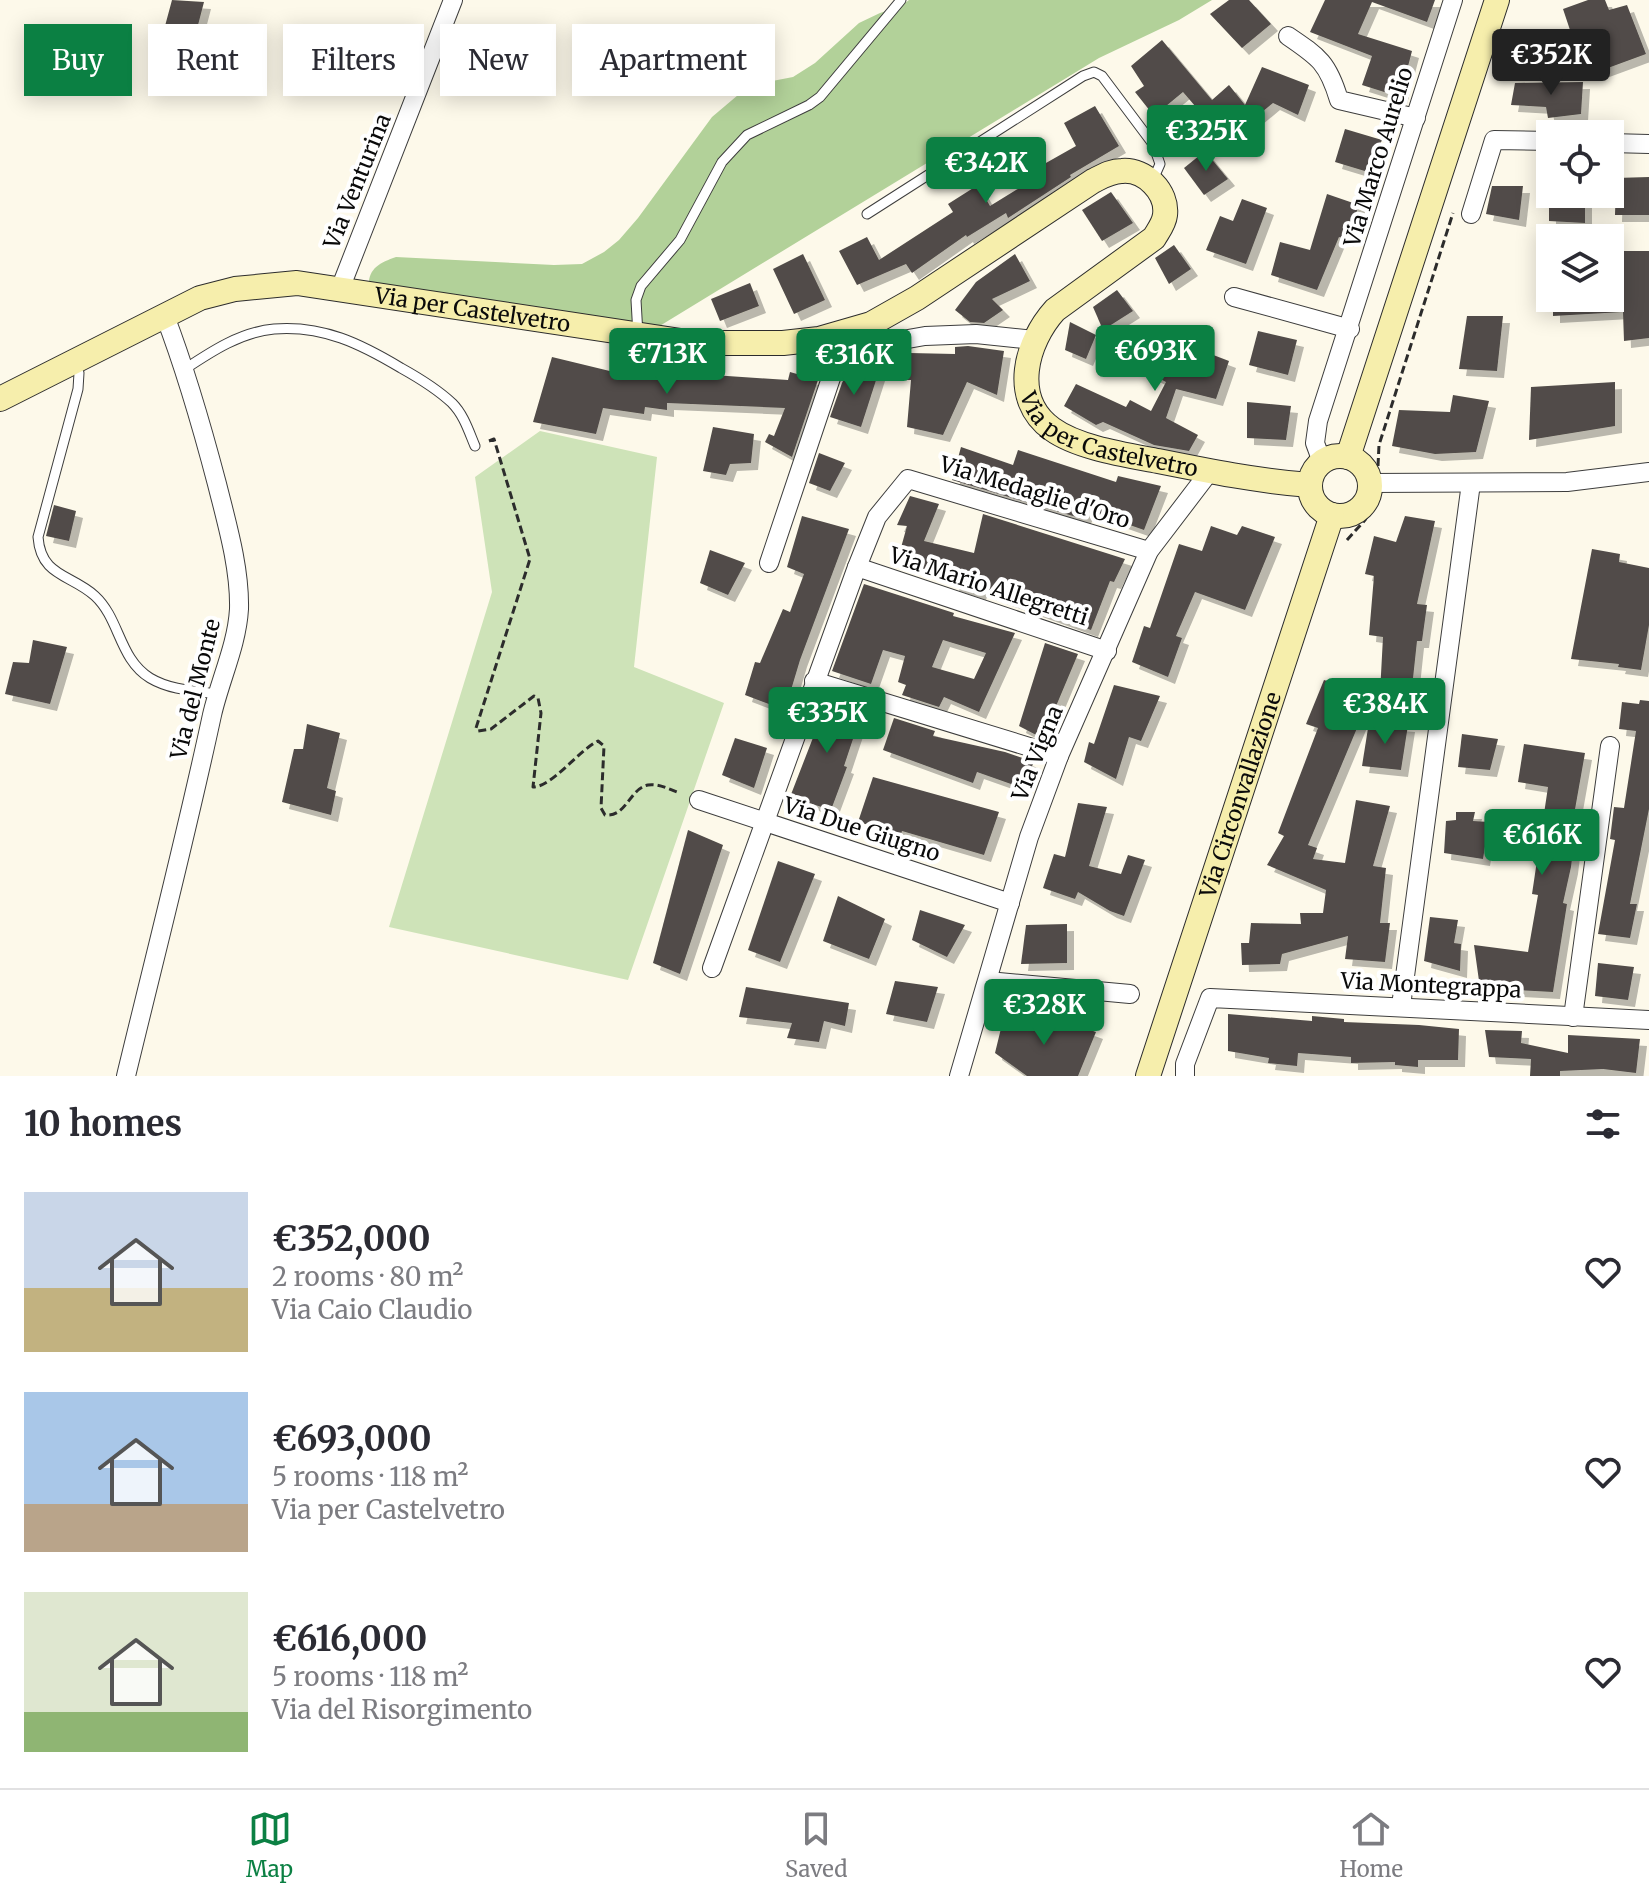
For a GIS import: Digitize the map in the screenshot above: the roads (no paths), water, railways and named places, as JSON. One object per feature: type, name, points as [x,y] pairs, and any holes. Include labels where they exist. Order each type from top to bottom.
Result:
[{"type":"street","name":"Via Venturina","points":[[340,289],[453,0]]},
{"type":"street","name":"Via Marco Aurelio","points":[[1322,462],[1315,443],[1318,421],[1453,0]]},
{"type":"street","points":[[1348,457],[1497,0]]},
{"type":"street","points":[[1288,36],[1318,56],[1332,75],[1339,100],[1416,118]]},
{"type":"street","points":[[1463,211],[1494,140],[1536,141]]},
{"type":"street","points":[[1624,143],[1649,144]]},
{"type":"street","name":"Via per Castelvetro","points":[[0,399],[200,298],[235,289],[297,283],[694,343],[783,343],[819,339],[871,324],[917,298],[1093,181],[1111,172],[1125,170],[1138,173],[1152,182],[1162,197],[1165,214],[1154,238],[1055,310],[1042,325],[1026,365],[1032,404],[1041,419],[1054,431],[1116,452],[1266,482],[1310,485]]},
{"type":"street","points":[[1234,297],[1350,329]]},
{"type":"street","name":"Via del Monte","points":[[126,1076],[239,611],[238,585],[227,522],[185,369],[165,316]]},
{"type":"street","points":[[769,563],[837,367],[907,338],[976,334],[1034,340]]},
{"type":"street","points":[[1374,478],[1368,497],[1359,509],[1346,515],[1332,515],[1315,504],[1310,485],[1313,472],[1322,462],[1334,456],[1348,457],[1374,478],[1471,483],[1567,482],[1649,472]]},
{"type":"street","name":"Via Vigna","points":[[959,1076],[1029,837],[1059,756],[1149,551],[1210,471]]},
{"type":"street","name":"Via Medaglie d'Oro","points":[[857,567],[877,517],[908,479],[1149,551]]},
{"type":"street","points":[[1401,1006],[1471,483]]},
{"type":"street","name":"Via Circonvallazione","points":[[1148,1076],[1332,515]]},
{"type":"street","points":[[712,968],[857,567]]},
{"type":"street","name":"Via Mario Allegretti","points":[[857,567],[1107,651]]},
{"type":"street","points":[[814,681],[1059,756]]},
{"type":"street","points":[[1573,1017],[1610,746]]},
{"type":"street","name":"Via Due Giugno","points":[[699,800],[1010,903]]},
{"type":"street","points":[[988,981],[1130,994]]},
{"type":"street","name":"Via Montegrappa","points":[[1185,1076],[1185,1064],[1210,998],[1649,1020]]},
{"type":"lane","points":[[638,335],[636,300],[641,286],[680,240],[722,162],[747,135],[820,97],[901,0]]},
{"type":"lane","points":[[867,214],[1070,84],[1094,72],[1102,76],[1153,144],[1160,164],[1152,182]]},
{"type":"lane","points":[[185,369],[218,347],[273,329],[311,330],[338,335],[365,346],[430,385],[454,405],[475,446]]},
{"type":"lane","points":[[74,361],[80,379],[38,537],[42,555],[52,570],[97,597],[138,669],[168,686],[217,694]]}]
